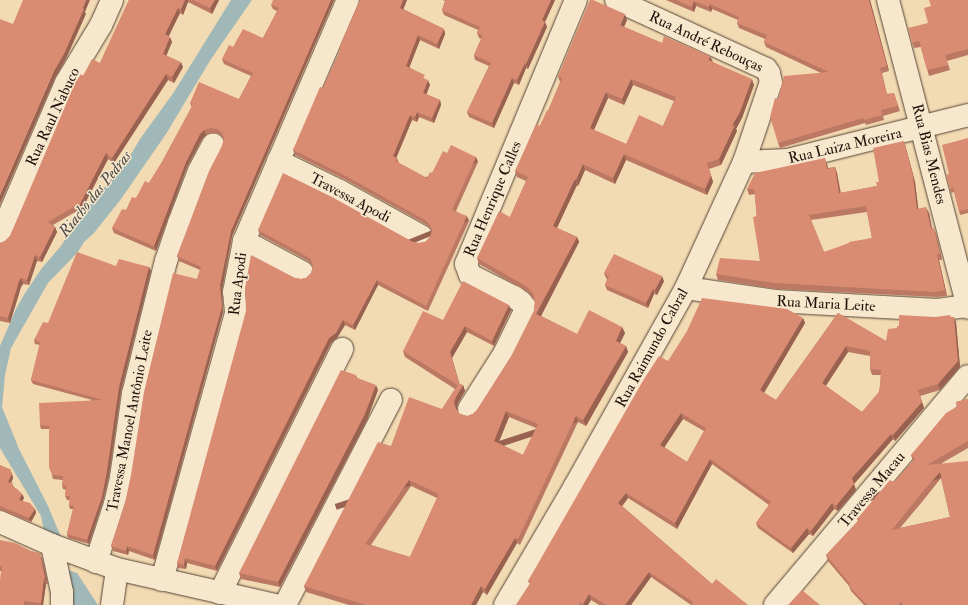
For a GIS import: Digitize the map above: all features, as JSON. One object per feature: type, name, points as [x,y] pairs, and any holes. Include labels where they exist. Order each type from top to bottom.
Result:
[{"type":"street","name":"Rua Raul Nabuco","points":[[0,236],[66,83],[101,25],[112,0]]},
{"type":"street","name":"Rua Apodi","points":[[162,580],[236,313],[234,292],[244,241],[348,0]]},
{"type":"street","name":"Rua Henrique Calles","points":[[469,409],[504,354],[525,311],[521,302],[514,297],[470,275],[466,264],[576,0]]},
{"type":"street","name":"Rua André Rebouças","points":[[616,0],[766,69],[771,77]]},
{"type":"street","name":"Rua Bias Mendes","points":[[888,0],[968,307]]},
{"type":"street","name":"Rua Raimundo Cabral","points":[[505,605],[575,486],[686,288],[744,162],[771,82],[771,77]]},
{"type":"street","name":"Rua Luiza Moreira","points":[[744,162],[788,160],[968,115]]},
{"type":"street","name":"Travessa Manoel Antônio Leite","points":[[96,562],[117,497],[133,394],[166,261],[199,171],[214,145]]},
{"type":"street","name":"Travessa Apodi","points":[[278,161],[340,191],[421,236]]},
{"type":"street","points":[[244,241],[302,272]]},
{"type":"street","name":"Rua Maria Leite","points":[[686,288],[775,301],[938,310],[968,307]]},
{"type":"street","points":[[220,593],[342,349]]},
{"type":"street","name":"Travessa Macau","points":[[775,605],[968,376]]},
{"type":"street","points":[[285,605],[392,400]]},
{"type":"street","points":[[0,522],[52,546],[117,569],[275,605]]},
{"type":"street","points":[[52,546],[62,592],[62,605]]},
{"type":"street","points":[[112,605],[117,569]]},
{"type":"water","points":[[231,0],[252,0],[211,59],[166,134],[121,199],[94,233],[84,242],[78,252],[48,283],[11,348],[5,375],[2,407],[19,449],[48,506],[61,537],[44,531],[41,516],[0,448],[0,346],[16,309],[25,293],[42,268],[61,246],[76,222],[130,156],[140,139],[174,92]]},
{"type":"water","points":[[61,568],[77,573],[98,605],[70,605]]},
{"type":"building","points":[[23,0],[86,0],[84,9],[64,54],[53,73],[0,195],[0,19],[13,24]]},
{"type":"building","points":[[129,0],[185,0],[181,9],[178,8],[165,34],[170,37],[163,54],[181,62],[172,77],[166,74],[112,158],[106,153],[78,208],[75,206],[48,222],[55,227],[40,257],[35,255],[27,280],[21,278],[19,281],[8,318],[0,316],[0,243],[5,241],[10,236],[75,83],[81,74],[83,76],[92,59],[100,63]]},
{"type":"building","points":[[193,0],[215,0],[210,8]]},
{"type":"building","points":[[273,0],[331,0],[231,231],[220,285],[222,307],[153,555],[127,546],[126,551],[111,546],[125,503],[131,475],[144,392],[173,273],[197,279],[201,267],[177,256],[209,171],[222,146],[224,139],[222,133],[217,129],[210,128],[204,130],[200,134],[186,162],[154,246],[112,228],[122,209],[126,210],[132,197],[136,198],[145,181],[149,183],[162,162],[193,104],[190,103],[199,82],[239,99],[253,73],[222,59],[229,45],[233,47],[243,29],[263,38],[279,8],[271,5]]},
{"type":"building","points":[[360,0],[403,0],[400,8],[444,29],[437,44],[418,35],[406,66],[425,75],[423,78],[428,80],[423,93],[440,100],[432,118],[417,112],[415,117],[410,115],[393,156],[397,158],[395,161],[427,178],[430,172],[432,173],[443,151],[447,153],[451,145],[476,157],[452,210],[467,216],[426,306],[377,280],[353,325],[343,320],[336,333],[329,338],[215,566],[185,558],[184,565],[177,563],[246,311],[245,288],[251,255],[295,278],[306,278],[311,273],[313,266],[311,260],[306,256],[258,230],[283,173],[332,197],[413,242],[425,242],[430,237],[432,230],[430,225],[425,220],[344,175],[293,150],[320,87],[323,88],[341,49],[339,48]]},
{"type":"building","points":[[446,0],[551,0],[542,20],[545,22],[526,64],[525,63],[517,80],[512,78],[492,123],[467,112],[491,63],[474,55],[483,35],[477,33],[480,27],[442,10]]},
{"type":"building","points":[[590,0],[593,0],[625,14],[620,25],[662,43],[664,36],[710,56],[708,60],[752,79],[740,112],[732,126],[735,125],[719,159],[707,163],[711,176],[705,189],[624,154],[613,178],[583,164],[553,226],[577,237],[536,314],[577,334],[589,310],[622,327],[616,341],[626,346],[583,420],[576,416],[518,539],[515,538],[485,589],[481,586],[471,605],[366,605],[304,586],[378,442],[391,446],[409,397],[442,409],[458,385],[403,351],[423,311],[443,320],[463,281],[509,305],[492,341],[465,326],[450,352],[459,384],[463,385],[454,402],[456,409],[460,414],[467,416],[473,414],[477,410],[512,355],[534,311],[535,301],[533,293],[526,286],[477,258],[499,211],[510,217],[528,177],[515,171],[536,124],[540,126],[547,110],[548,111],[562,78],[558,76]],"holes":[[[631,79],[676,97],[663,126],[639,115],[626,144],[590,128],[606,92],[622,99]],[[506,411],[538,424],[523,455],[494,441]],[[409,480],[439,494],[410,557],[365,544]]]},
{"type":"building","points":[[676,0],[869,0],[887,66],[880,68],[887,95],[894,93],[898,106],[881,110],[882,115],[864,120],[863,118],[778,143],[770,117],[775,98],[778,99],[784,76],[829,72],[764,42],[767,35],[737,23],[739,17],[710,4],[709,7],[694,1],[692,7]]},
{"type":"building","points":[[929,0],[968,0],[968,49],[945,55],[948,65],[927,70],[919,41],[912,43],[908,28],[928,23],[924,8],[931,6]]},
{"type":"building","points":[[968,138],[968,209],[959,211],[953,187],[950,189],[946,175],[949,174],[942,145]]},
{"type":"building","points":[[904,141],[913,176],[917,209],[926,207],[931,228],[934,228],[940,254],[937,254],[945,290],[935,292],[774,283],[716,274],[720,258],[760,261],[753,217],[757,216],[754,189],[747,189],[755,173],[825,158],[827,169],[835,167],[839,193],[877,186],[876,182],[879,182],[873,148]],"holes":[[[866,206],[872,238],[849,242],[824,252],[809,215]]]},
{"type":"building","points":[[77,252],[116,266],[119,259],[149,267],[119,387],[102,497],[87,540],[67,534],[74,506],[69,505],[70,496],[65,496],[66,486],[62,485],[63,476],[52,475],[49,467],[49,426],[40,425],[39,403],[103,400],[31,380],[40,342],[34,340],[43,322],[48,323]]},
{"type":"building","points":[[614,254],[662,276],[646,303],[605,285],[609,276],[604,273]]},
{"type":"building","points":[[702,298],[787,309],[803,318],[760,390],[776,400],[838,313],[886,341],[888,329],[897,328],[897,326],[899,326],[899,315],[935,317],[950,315],[951,317],[954,317],[958,361],[938,384],[918,390],[922,402],[852,478],[854,484],[836,506],[832,503],[811,531],[807,528],[791,548],[756,523],[771,502],[710,459],[675,523],[626,493],[618,503],[712,584],[716,579],[748,605],[691,605],[693,602],[649,572],[625,605],[606,605],[589,594],[583,604],[580,602],[579,605],[516,605],[531,582],[528,581],[644,379],[659,356],[668,361],[687,331]],"holes":[[[846,346],[870,351],[870,369],[881,370],[879,392],[862,412],[822,383]],[[681,413],[706,428],[687,462],[660,445]]]},
{"type":"building","points":[[341,370],[356,375],[355,377],[376,385],[365,414],[278,582],[239,573]]},
{"type":"building","points":[[968,399],[968,441],[927,465],[968,461],[968,605],[902,605],[902,601],[898,605],[867,605],[849,586],[850,584],[826,555],[859,520],[857,519],[890,480],[894,482],[915,459],[911,455],[946,413],[958,406],[956,402]],"holes":[[[940,472],[950,517],[892,530]]]},
{"type":"building","points":[[0,465],[10,469],[12,474],[8,482],[13,483],[12,486],[22,494],[19,500],[30,503],[35,509],[29,518],[0,506]]},
{"type":"building","points":[[0,540],[15,543],[31,551],[40,553],[45,578],[41,603],[24,601],[24,605],[0,605],[0,580],[2,566],[0,566]]},
{"type":"building","points":[[802,590],[820,605],[788,605]]},
{"type":"water label","name":"Riacho das Pedras","points":[[95,194]]}]
